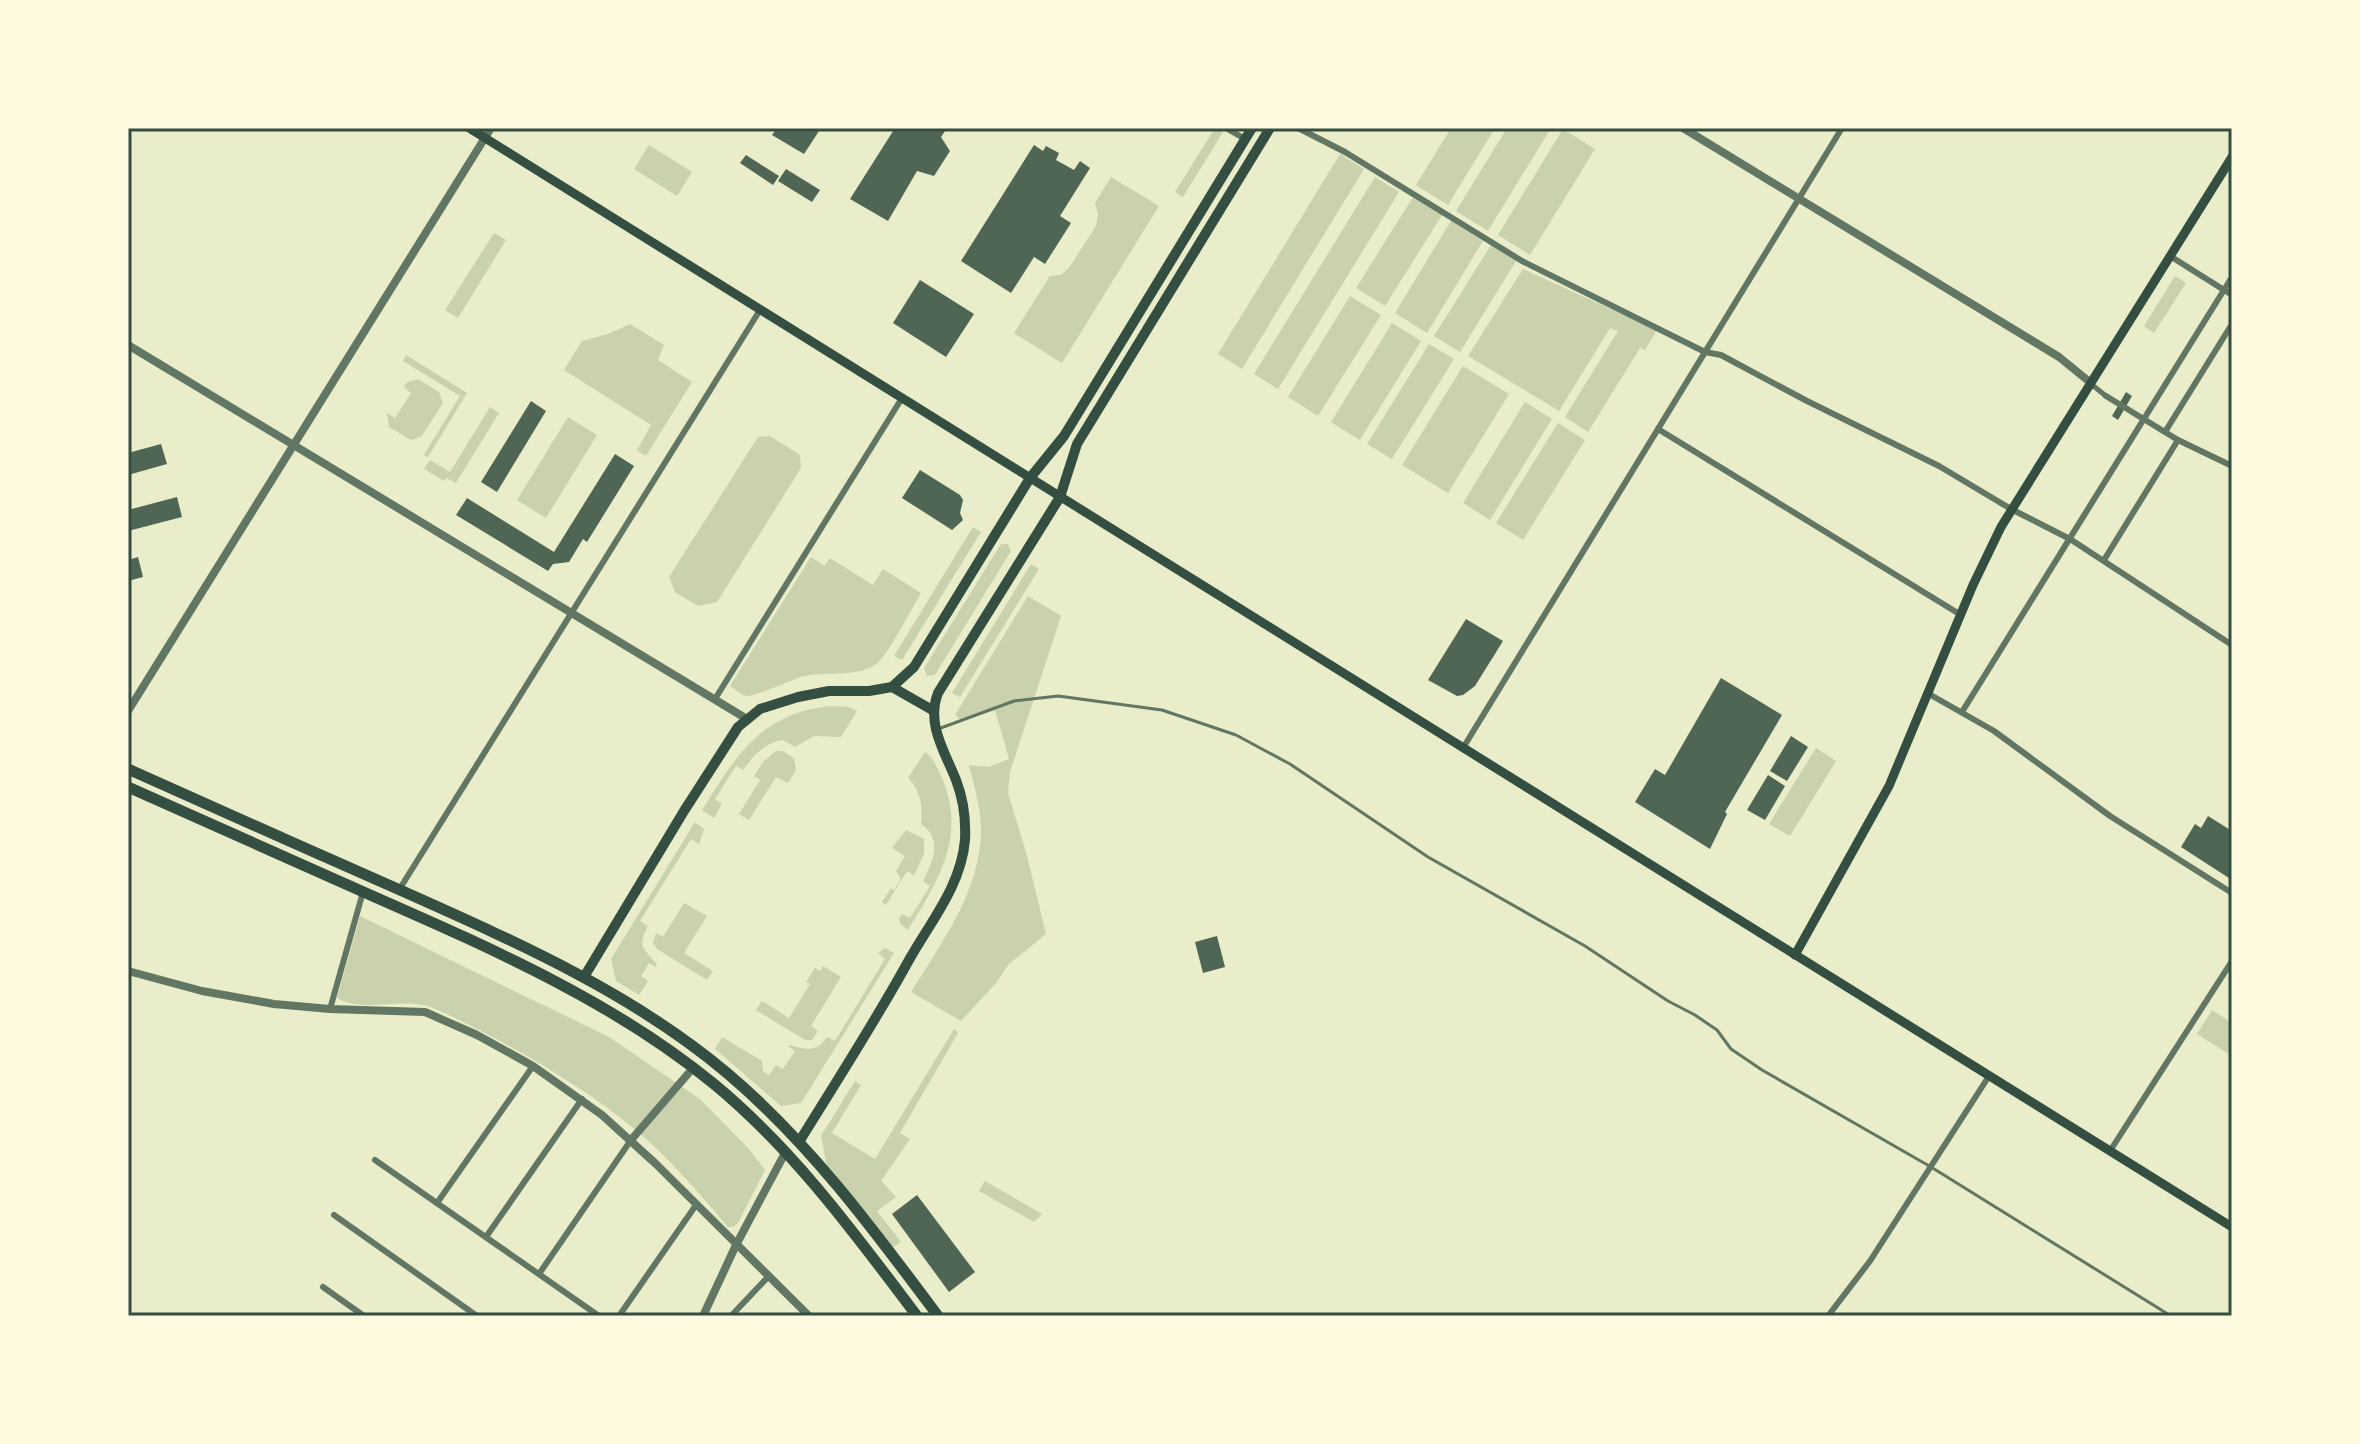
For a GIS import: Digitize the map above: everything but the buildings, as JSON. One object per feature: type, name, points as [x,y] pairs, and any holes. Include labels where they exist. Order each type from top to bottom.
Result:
[{"type":"highway","points":[[128,769],[519,944],[584,977],[645,1014],[701,1052],[745,1089],[799,1142],[870,1226],[938,1316]]},
{"type":"highway","points":[[128,787],[551,978],[636,1028],[734,1101],[785,1153],[839,1215],[917,1316]]},
{"type":"highway","points":[[391,904],[399,890]]},
{"type":"highway","points":[[785,1153],[799,1142]]},
{"type":"main road","points":[[469,128],[2232,1227]]},
{"type":"main road","points":[[584,977],[726,743],[747,719],[760,709],[810,694],[892,687],[914,667],[1030,478],[1064,436],[1252,128]]},
{"type":"main road","points":[[799,1142],[897,983],[959,871],[965,838],[961,794],[936,729],[934,711],[938,693],[1060,497],[1077,444],[1270,128]]},
{"type":"main road","points":[[1795,955],[1883,798],[1991,545],[2232,157]]},
{"type":"main road","points":[[892,687],[934,711]]},
{"type":"street","points":[[128,711],[491,128]]},
{"type":"street","points":[[1226,128],[1245,139]]},
{"type":"street","points":[[1298,128],[1345,152],[1522,261],[1705,352],[1721,355],[1939,466],[2011,509],[2070,539],[2232,645]]},
{"type":"street","points":[[1683,128],[2059,357],[2106,396],[2178,440],[2232,466]]},
{"type":"street","points":[[1463,748],[1842,128]]},
{"type":"street","points":[[2170,256],[2232,295]]},
{"type":"street","points":[[1962,712],[2232,277]]},
{"type":"street","points":[[399,890],[760,310]]},
{"type":"street","points":[[2165,432],[2232,324]]},
{"type":"street","points":[[128,345],[747,719]]},
{"type":"street","points":[[715,699],[902,398]]},
{"type":"street","points":[[1658,429],[1961,615]]},
{"type":"street","points":[[2104,560],[2178,440]]},
{"type":"street","points":[[1929,694],[2013,745],[2110,816],[2232,893]]},
{"type":"street","points":[[330,1009],[363,892]]},
{"type":"street","points":[[2110,1151],[2232,961]]},
{"type":"street","points":[[128,971],[254,1001],[330,1009],[413,1010],[432,1014],[533,1066],[582,1099],[631,1140],[809,1316]]},
{"type":"street","points":[[437,1203],[533,1066]]},
{"type":"street","points":[[539,1274],[631,1140],[693,1068]]},
{"type":"street","points":[[1828,1316],[1863,1271],[1989,1076]]},
{"type":"street","points":[[486,1237],[582,1099]]},
{"type":"street","points":[[703,1316],[736,1245],[785,1153]]},
{"type":"street","points":[[375,1160],[599,1316]]},
{"type":"street","points":[[619,1316],[696,1205]]},
{"type":"street","points":[[334,1215],[477,1316]]},
{"type":"street","points":[[731,1316],[768,1277]]},
{"type":"street","points":[[323,1287],[364,1316]]},
{"type":"lane","points":[[936,729],[1014,701],[1058,696],[1162,710],[1236,735],[1290,764],[1428,857],[1585,946],[1668,1001],[1695,1015],[1717,1030],[1731,1049],[1762,1070],[1931,1167],[2171,1316]]},
{"type":"green space","points":[[1215,128],[1223,132],[1183,197],[1175,192]]},
{"type":"green space","points":[[1451,128],[1495,128],[1448,205],[1416,185]]},
{"type":"green space","points":[[1507,128],[1551,128],[1488,231],[1456,211]]},
{"type":"green space","points":[[1563,129],[1595,149],[1530,255],[1498,235]]},
{"type":"green space","points":[[649,145],[692,172],[677,196],[634,169]]},
{"type":"green space","points":[[1340,154],[1364,169],[1242,369],[1218,354]]},
{"type":"green space","points":[[1111,177],[1159,206],[1062,363],[1014,333],[1050,276],[1061,275],[1069,268],[1096,226],[1098,214],[1095,203]]},
{"type":"green space","points":[[1375,177],[1399,192],[1278,389],[1254,374]]},
{"type":"green space","points":[[1413,197],[1442,215],[1385,306],[1356,288]]},
{"type":"green space","points":[[1451,221],[1483,241],[1427,333],[1395,313]]},
{"type":"green space","points":[[494,233],[506,240],[458,318],[445,310]]},
{"type":"green space","points":[[1491,245],[1516,261],[1460,352],[1434,336]]},
{"type":"green space","points":[[1523,269],[1657,330],[1645,350],[1640,348],[1588,432],[1565,417],[1618,331],[1610,328],[1559,411],[1468,356]]},
{"type":"green space","points":[[2175,276],[2186,283],[2154,333],[2144,326]]},
{"type":"green space","points":[[1350,296],[1381,315],[1318,416],[1288,397]]},
{"type":"green space","points":[[1392,323],[1421,341],[1360,440],[1331,422]]},
{"type":"green space","points":[[630,324],[664,345],[658,360],[692,382],[646,456],[637,450],[651,425],[564,370],[582,341]]},
{"type":"green space","points":[[1429,344],[1454,359],[1392,459],[1367,444]]},
{"type":"green space","points":[[406,355],[467,393],[428,457],[424,455],[460,396],[403,361]]},
{"type":"green space","points":[[1463,366],[1509,394],[1448,493],[1402,465]]},
{"type":"green space","points":[[418,379],[439,392],[443,403],[421,437],[411,440],[389,427],[387,413],[395,418],[411,393],[404,387],[407,382]]},
{"type":"green space","points":[[1525,402],[1552,419],[1490,520],[1463,503]]},
{"type":"green space","points":[[490,407],[499,413],[456,483],[446,478],[444,481],[424,469],[430,460],[450,472]]},
{"type":"green space","points":[[568,417],[597,435],[546,518],[517,500]]},
{"type":"green space","points":[[1558,423],[1585,440],[1523,540],[1496,523]]},
{"type":"green space","points":[[770,436],[800,455],[801,468],[717,602],[698,606],[675,592],[669,577],[758,437]]},
{"type":"green space","points":[[973,527],[981,532],[902,660],[894,656]]},
{"type":"green space","points":[[1001,544],[1008,544],[1011,551],[935,675],[927,676],[924,668]]},
{"type":"green space","points":[[811,557],[824,566],[830,558],[873,585],[883,569],[921,593],[887,651],[870,668],[805,676],[746,696],[730,686]]},
{"type":"green space","points":[[1031,564],[1039,569],[960,697],[952,693]]},
{"type":"green space","points":[[1028,596],[1061,616],[1010,772],[1008,793],[1046,934],[1008,965],[961,1021],[911,992],[958,914],[975,872],[981,827],[969,765],[989,767],[1009,759],[995,710],[961,720],[955,715]]},
{"type":"green space","points":[[849,707],[857,711],[841,737],[814,736],[795,747],[783,740],[765,747],[743,770],[736,766],[715,799],[722,804],[714,818],[702,810],[739,755],[753,740],[786,718],[806,710]]},
{"type":"green space","points":[[1816,748],[1836,761],[1790,836],[1769,824]]},
{"type":"green space","points":[[776,751],[794,758],[796,770],[788,783],[776,777],[749,820],[739,814],[760,780],[754,776],[764,761]]},
{"type":"green space","points":[[925,752],[937,767],[949,799],[950,839],[939,876],[908,930],[899,919],[902,914],[910,918],[930,886],[923,881],[934,851],[932,836],[921,824],[918,794],[908,778]]},
{"type":"green space","points":[[695,822],[704,829],[699,844],[691,839],[640,921],[648,926],[642,944],[657,965],[649,963],[641,976],[648,981],[639,995],[616,981],[611,959]]},
{"type":"green space","points":[[906,830],[924,839],[924,854],[914,875],[907,871],[886,905],[882,902],[901,879],[896,871],[905,856],[892,848]]},
{"type":"green space","points":[[684,903],[707,916],[684,953],[713,971],[707,980],[657,949],[653,943],[656,933],[663,937]]},
{"type":"green space","points":[[360,916],[609,1037],[700,1099],[765,1170],[738,1223],[728,1227],[636,1130],[565,1079],[511,1047],[433,1008],[410,1004],[360,1005],[337,998]]},
{"type":"green space","points":[[885,948],[894,953],[801,1103],[781,1106],[715,1049],[722,1037],[762,1061],[763,1071],[769,1075],[776,1065],[783,1069],[795,1051],[788,1046],[810,1049],[819,1046],[827,1037],[835,1041],[885,959],[878,953]]},
{"type":"green space","points":[[823,966],[841,977],[811,1026],[818,1031],[812,1040],[805,1040],[756,1010],[762,1001],[789,1018],[810,984],[806,982],[815,968],[820,971]]},
{"type":"green space","points":[[2212,1010],[2232,1023],[2232,1056],[2197,1034]]},
{"type":"green space","points":[[954,1029],[958,1033],[900,1133],[910,1139],[881,1181],[896,1197],[877,1211],[901,1242],[888,1250],[827,1167],[821,1136],[855,1081],[861,1085],[832,1133],[875,1159]]},
{"type":"green space","points":[[985,1181],[1042,1214],[1034,1222],[979,1191]]}]
